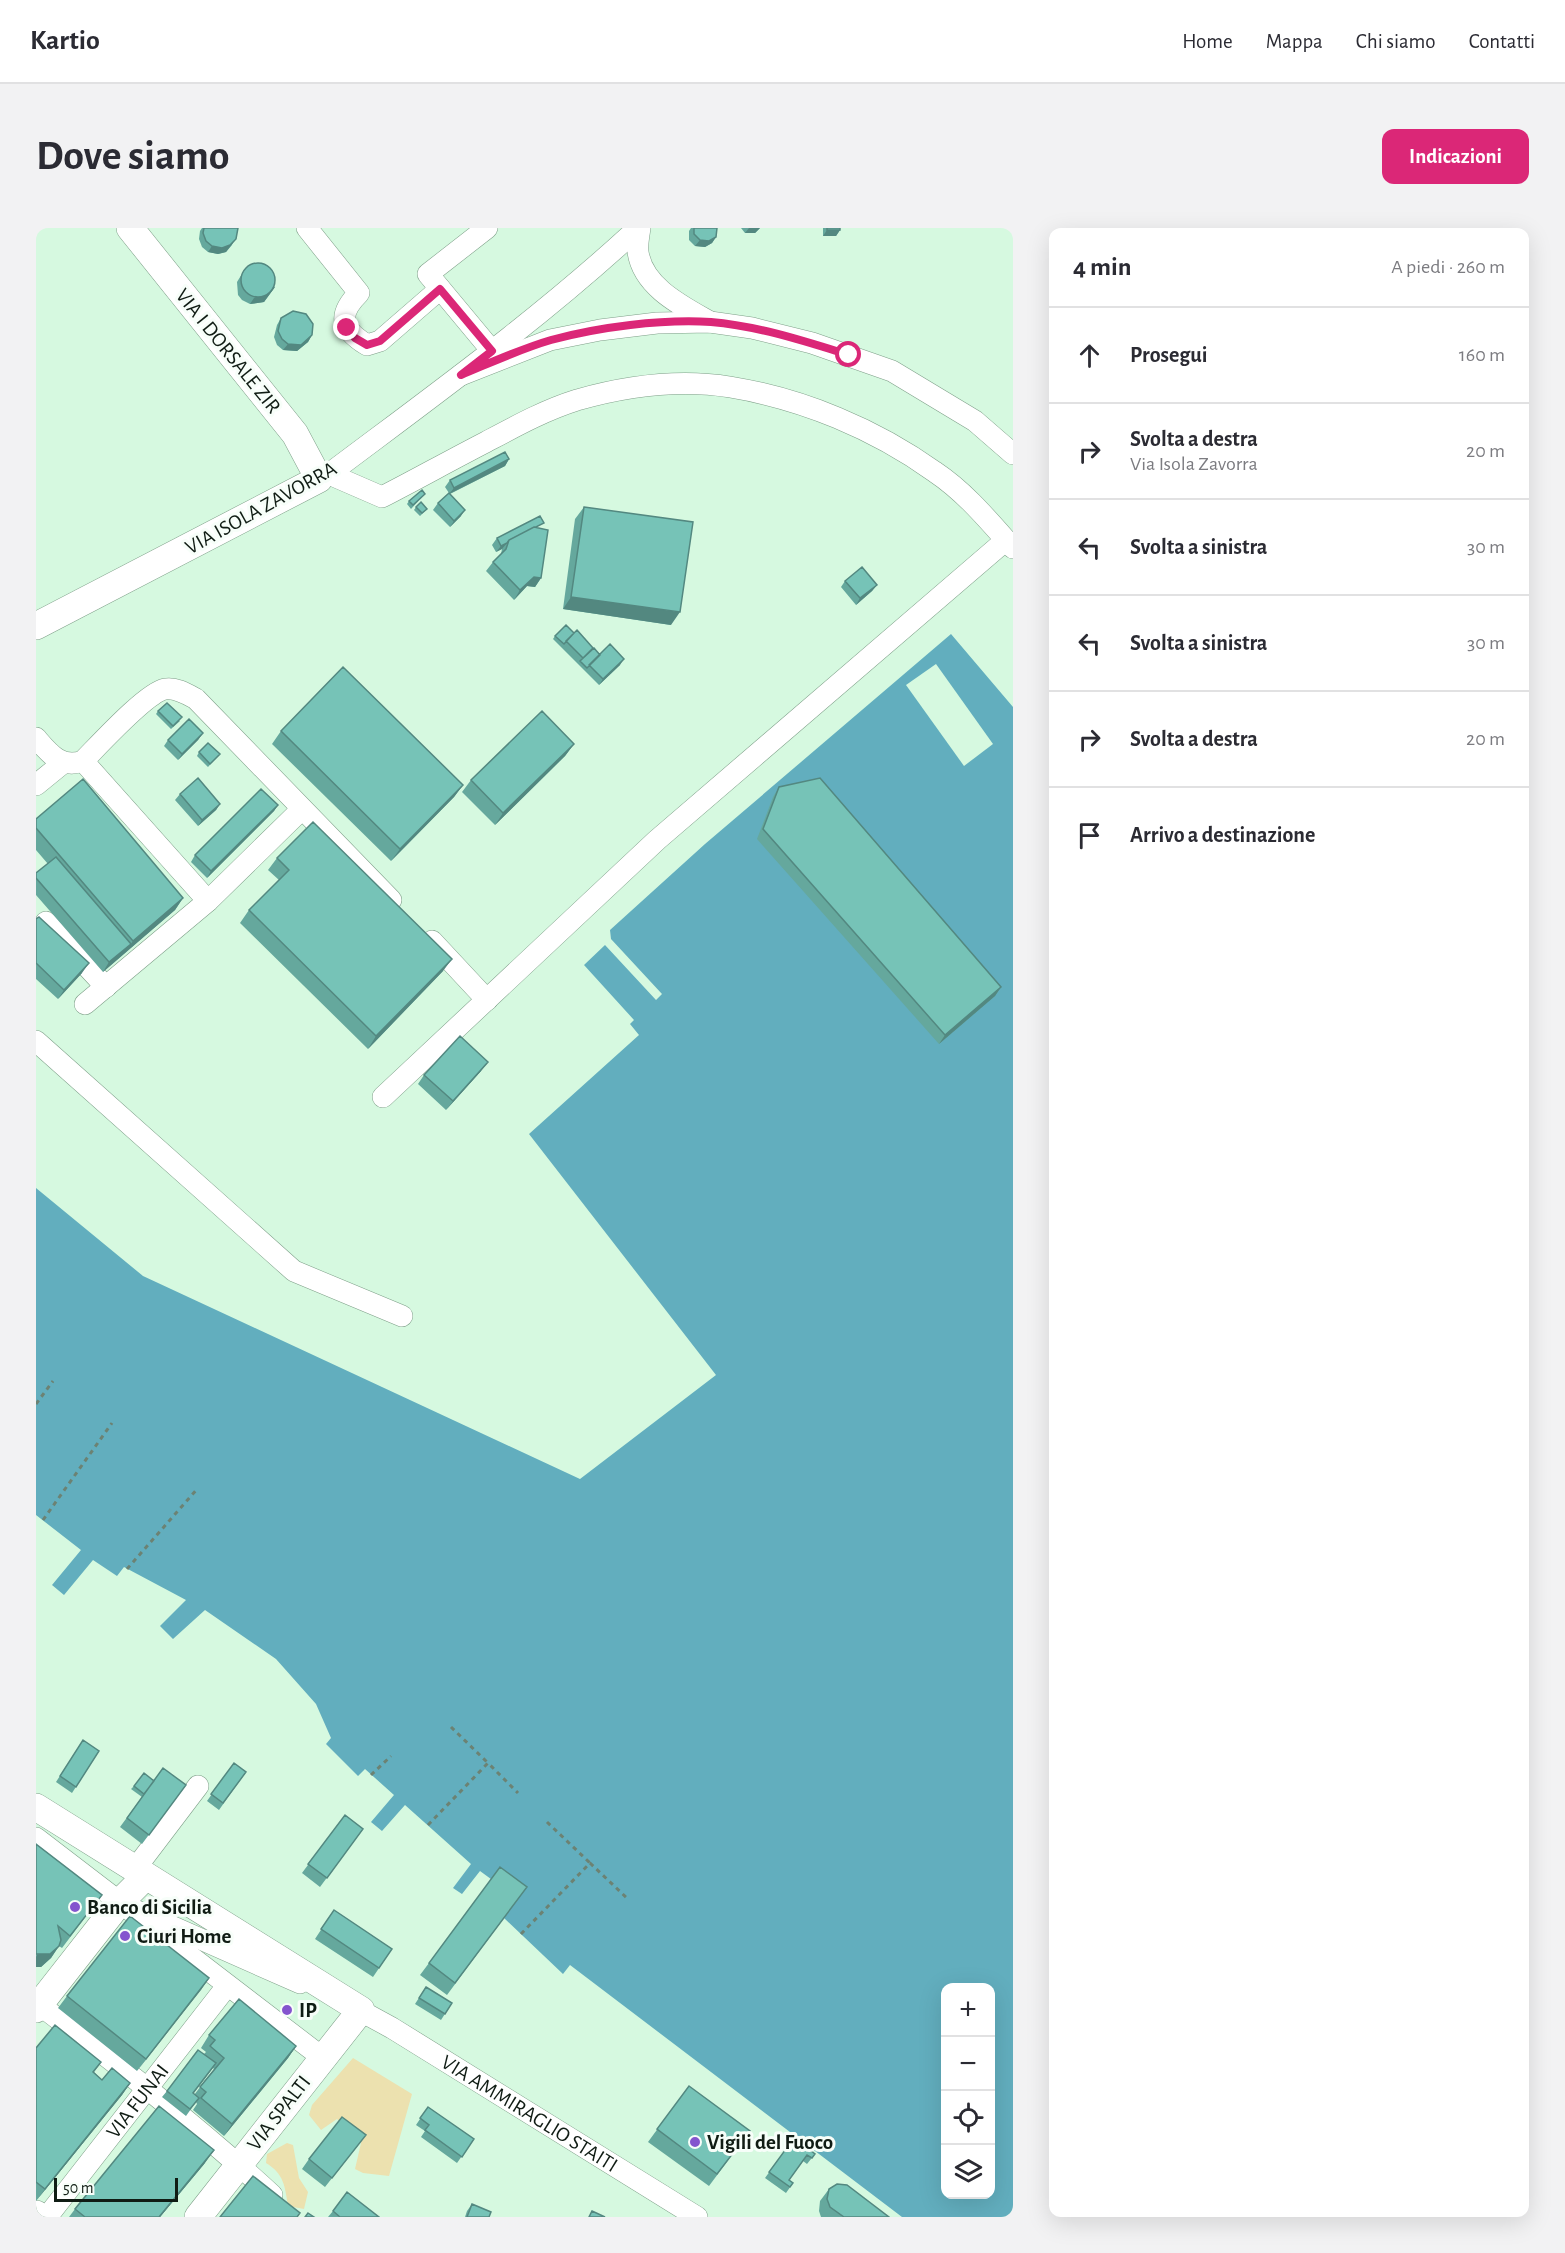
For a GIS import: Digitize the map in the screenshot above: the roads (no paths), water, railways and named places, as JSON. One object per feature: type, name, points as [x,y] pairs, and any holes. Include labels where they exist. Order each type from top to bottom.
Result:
[{"type":"main road","name":"VIA I DORSALE ZIR","points":[[130,228],[295,434],[324,477]]},
{"type":"main road","name":"VIA ISOLA ZAVORRA","points":[[36,626],[324,477]]},
{"type":"main road","points":[[36,1807],[361,2010]]},
{"type":"main road","points":[[37,2005],[141,1873]]},
{"type":"main road","name":"VIA SPALTI","points":[[198,2217],[361,2010]]},
{"type":"street","points":[[307,228],[358,293],[347,304],[344,316],[347,328],[355,338],[367,345],[380,341],[440,289]]},
{"type":"street","points":[[487,228],[428,274],[492,351]]},
{"type":"street","name":"VIA ISOLA ZAVORRA","points":[[324,477],[492,351],[589,273],[639,228]]},
{"type":"street","points":[[639,228],[638,251],[650,278],[661,291],[680,305],[710,322]]},
{"type":"street","points":[[461,375],[550,340],[600,330],[657,323],[710,322],[752,328],[812,343],[892,370],[975,421],[1013,454]]},
{"type":"street","points":[[324,477],[382,497],[529,419],[575,401],[620,389],[673,384],[729,387],[784,400],[833,417],[892,444],[936,473],[977,508],[1010,544],[657,840],[383,1097]]},
{"type":"street","points":[[36,785],[73,762],[151,695],[166,689],[180,690],[196,699],[402,911]]},
{"type":"street","points":[[36,738],[53,757],[73,762],[208,901]]},
{"type":"street","points":[[85,1004],[208,901],[302,809]]},
{"type":"street","points":[[46,922],[106,987]]},
{"type":"street","points":[[419,928],[487,1000]]},
{"type":"street","points":[[36,1041],[294,1271],[402,1316]]},
{"type":"street","points":[[141,1873],[198,1786]]},
{"type":"street","points":[[36,1838],[323,2058]]},
{"type":"street","name":"VIA AMMIRAGLIO STAITI","points":[[119,1903],[361,2010],[684,2214]]},
{"type":"street","name":"VIA FUNAI","points":[[47,2217],[227,1986]]},
{"type":"street","points":[[37,2005],[148,2088],[239,2164],[285,2207]]},
{"type":"water","points":[[951,634],[1013,707],[1013,2217],[902,2217],[570,1965],[563,1974],[504,1918],[518,1899],[480,1871],[462,1894],[453,1888],[471,1864],[405,1805],[382,1831],[371,1822],[394,1795],[365,1769],[358,1776],[326,1744],[331,1738],[316,1704],[276,1659],[205,1610],[173,1639],[160,1626],[186,1600],[124,1567],[117,1576],[93,1560],[64,1595],[52,1585],[81,1550],[36,1515],[36,1188],[143,1276],[580,1479],[716,1375],[529,1134],[639,1035],[630,1024],[634,1020],[584,965],[605,945],[656,1000],[662,994],[611,939],[610,930],[705,844]]},
{"type":"place","name":"Banco di Sicilia","points":[[75,1907]]},
{"type":"place","name":"Ciuri Home","points":[[125,1936]]},
{"type":"place","name":"IP","points":[[287,2010]]},
{"type":"place","name":"Vigili del Fuoco","points":[[695,2142]]}]
